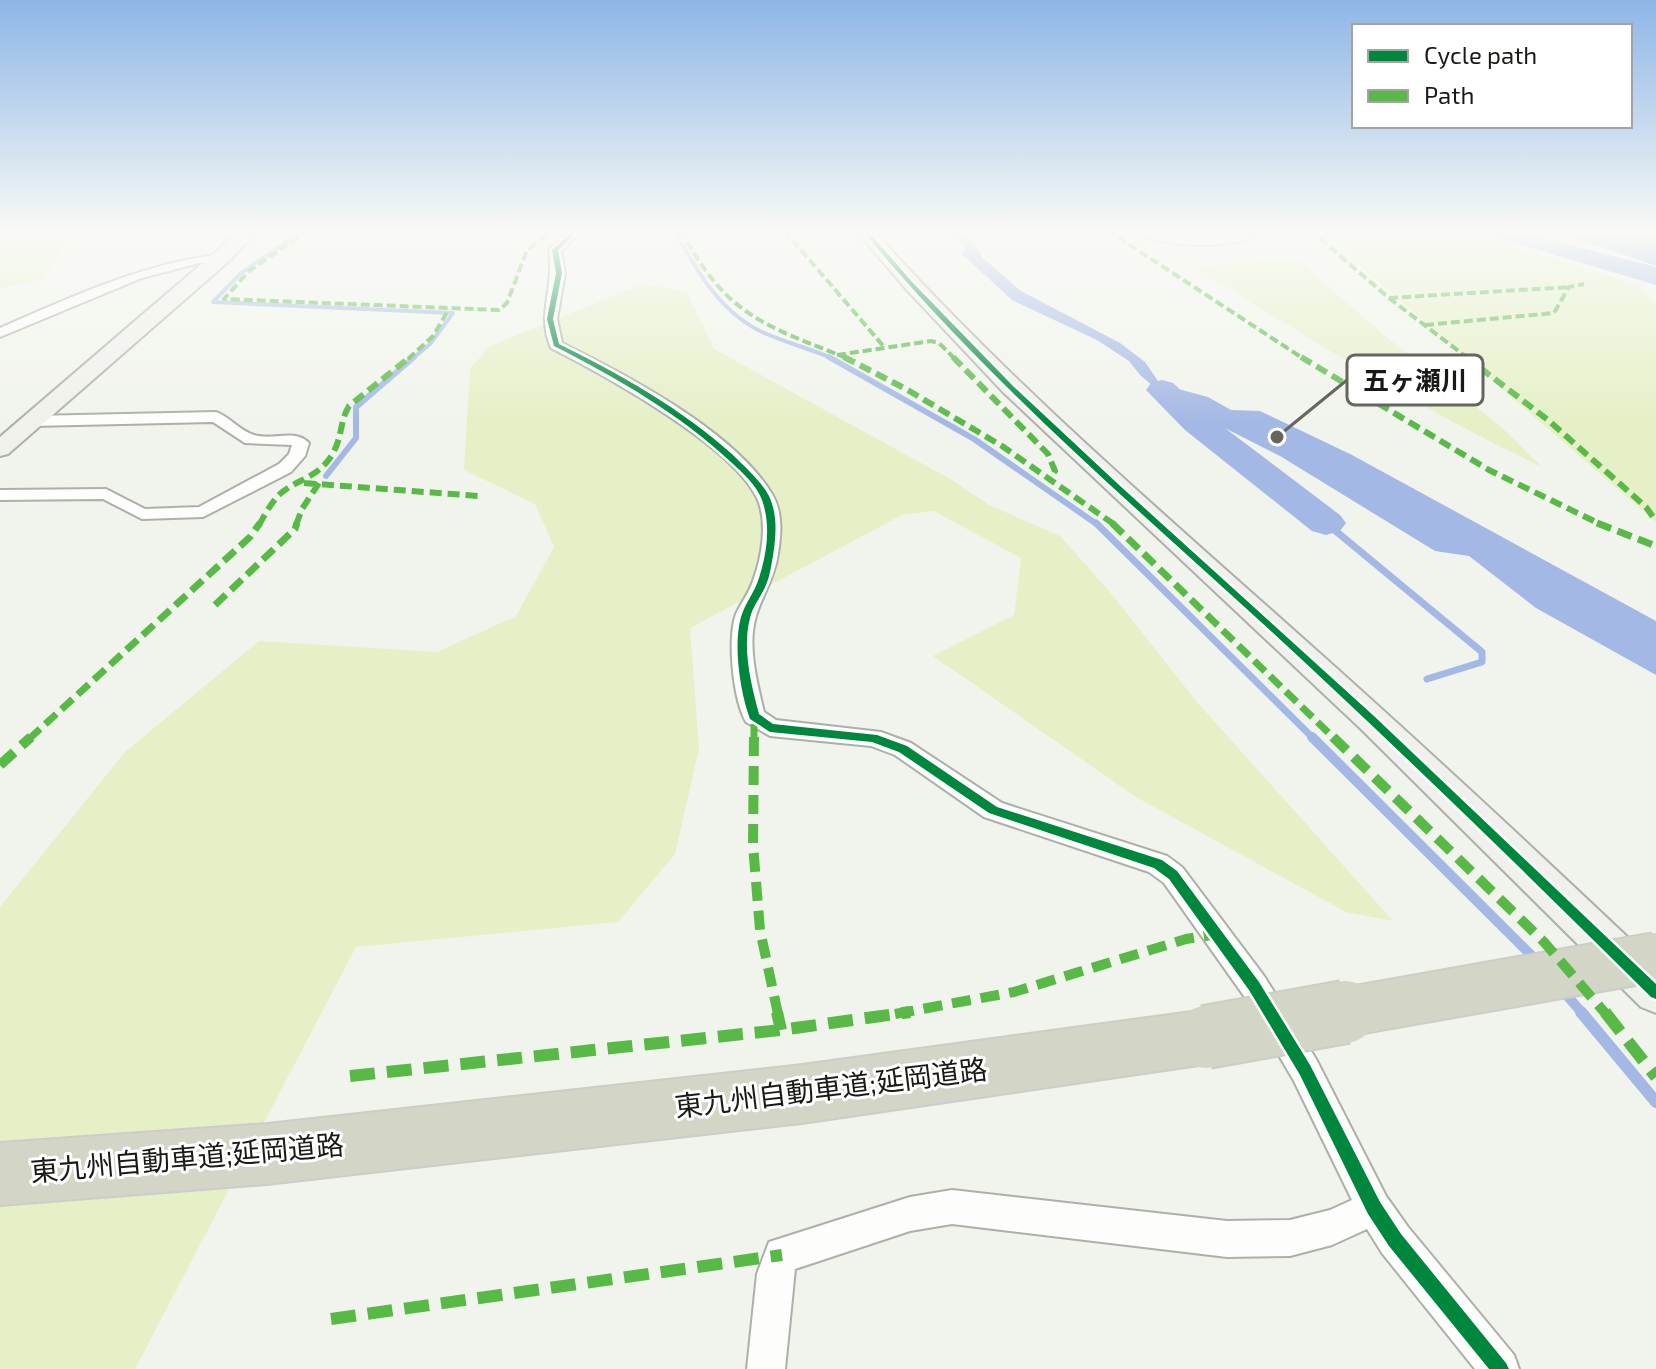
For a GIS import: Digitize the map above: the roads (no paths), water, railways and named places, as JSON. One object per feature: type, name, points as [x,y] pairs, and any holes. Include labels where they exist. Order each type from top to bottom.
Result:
[{"type":"highway","name":"東九州自動車道;延岡道路","points":[[0,1174],[267,1154],[802,1094],[1206,1037],[1656,957]]},
{"type":"highway","points":[[0,1189],[267,1154]]},
{"type":"street","points":[[0,333],[100,294]]},
{"type":"street","points":[[0,449],[180,294]]},
{"type":"street","points":[[555,294],[550,319],[556,345],[595,363],[710,439],[736,460],[758,485],[772,517],[763,581],[745,619],[744,651],[754,716],[770,728],[873,738],[903,749],[993,810],[1158,864],[1173,875],[1247,975],[1298,1058],[1374,1208],[1395,1240],[1500,1369]]},
{"type":"street","points":[[918,294],[1012,387],[1426,767],[1656,993]]},
{"type":"street","points":[[0,495],[106,494],[142,514],[203,512],[285,468],[297,456],[301,443],[294,440],[251,440],[216,417],[32,421]]},
{"type":"street","points":[[766,1369],[775,1274],[782,1255],[910,1214],[952,1207],[1227,1239],[1290,1238],[1332,1227],[1374,1208]]},
{"type":"water","points":[[1005,294],[1026,294],[1120,343],[1145,362],[1160,384],[1208,397],[1231,410],[1260,411],[1352,455],[1656,621],[1656,675],[1536,608],[1469,556],[1435,551],[1280,456],[1158,390],[1129,361],[1097,340],[1012,300]]},
{"type":"waterway","points":[[221,294],[213,302],[453,313],[430,344],[412,359]]},
{"type":"waterway","points":[[715,294],[731,311],[758,330],[830,357]]},
{"type":"waterway","points":[[326,476],[356,438],[356,407],[414,357]]},
{"type":"waterway","points":[[830,357],[834,359]]},
{"type":"waterway","points":[[830,357],[974,439],[1098,525]]},
{"type":"waterway","points":[[1162,390],[1197,423],[1326,523]]},
{"type":"waterway","points":[[1096,523],[1314,739]]},
{"type":"waterway","points":[[1328,525],[1326,523],[1482,652],[1482,662],[1427,679]]},
{"type":"waterway","points":[[1312,737],[1538,962]]},
{"type":"waterway","points":[[1563,991],[1583,1014]]},
{"type":"waterway","points":[[1581,1012],[1656,1102]]},
{"type":"place","name":"五ヶ瀬川","points":[[1277,437]]}]
